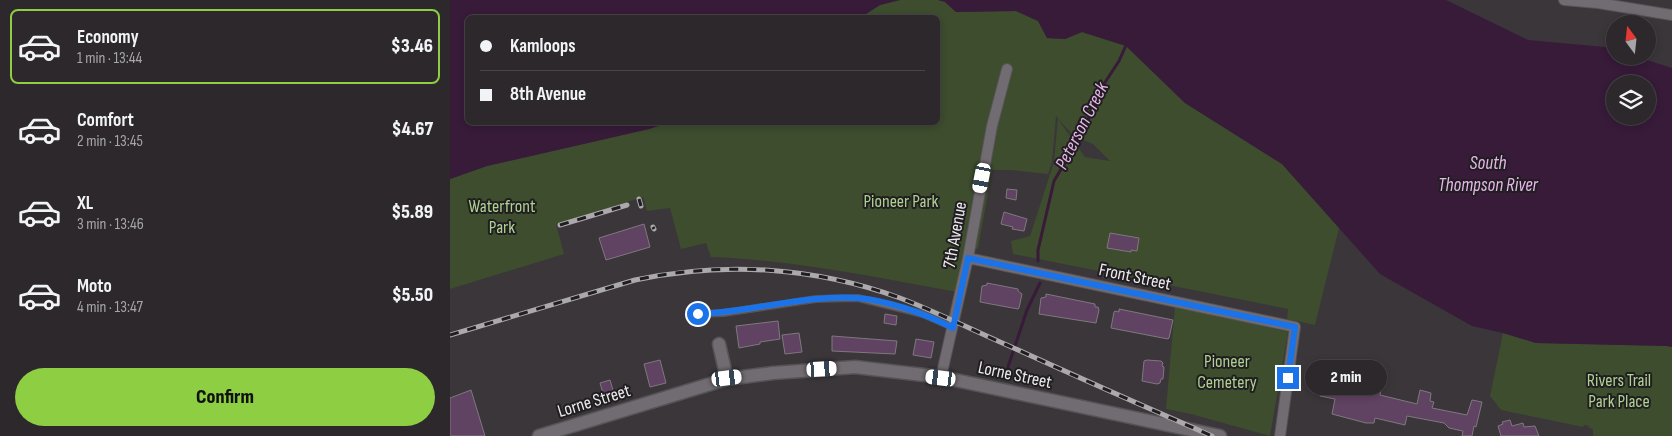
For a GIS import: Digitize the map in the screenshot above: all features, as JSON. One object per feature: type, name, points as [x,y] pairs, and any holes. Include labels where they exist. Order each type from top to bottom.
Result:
[{"type":"street","points":[[1564,0],[1598,3],[1672,15]]},
{"type":"street","name":"7th Avenue","points":[[941,378],[968,258],[992,126],[1007,69]]},
{"type":"street","name":"Front Street","points":[[968,258],[1295,327],[1280,436]]},
{"type":"street","points":[[719,344],[727,378]]},
{"type":"street","name":"Lorne Street","points":[[539,436],[727,378],[773,372],[855,367],[941,378],[1220,436]]},
{"type":"lane","points":[[698,314],[724,313],[816,299],[858,298],[923,314],[953,328]]},
{"type":"green space","name":"Pioneer Park","points":[[900,0],[938,0],[945,2],[956,12],[1016,11],[1038,21],[1047,38],[1065,39],[1082,32],[1126,46],[1185,103],[1282,164],[1339,228],[1315,325],[1287,319],[1288,309],[1013,254],[1011,241],[1030,236],[1054,162],[1058,118],[1056,116],[1052,162],[1048,174],[992,170],[978,249],[966,248],[957,292],[804,265],[711,257],[706,243],[681,249],[670,208],[647,211],[643,197],[556,224],[564,254],[450,289],[450,179],[487,166],[662,125],[940,125],[940,15],[863,15],[880,5]],"holes":[[[1058,119],[1074,136],[1093,144],[1110,161],[1085,157]]]},
{"type":"green space","name":"Pioneer Cemetery","points":[[1175,306],[1288,332],[1270,436],[1166,409]]},
{"type":"green space","name":"Rivers Trail Park Place","points":[[1503,333],[1536,343],[1672,347],[1672,436],[1593,436],[1593,429],[1589,428],[1589,426],[1584,425],[1583,427],[1501,410],[1490,396]]},
{"type":"water","points":[[450,0],[900,0],[880,5],[865,15],[465,15],[465,125],[662,125],[487,166],[450,179]]},
{"type":"water","name":"South Thompson River","points":[[938,0],[1446,0],[1528,40],[1606,47],[1606,65],[1656,65],[1656,63],[1672,68],[1672,347],[1536,343],[1472,326],[1380,274],[1282,164],[1185,103],[1126,46],[1082,32],[1065,39],[1047,38],[1038,21],[1016,11],[956,12],[945,2]]},
{"type":"building","points":[[1007,189],[1017,190],[1016,200],[1006,198]]},
{"type":"building","points":[[1004,212],[1027,219],[1024,231],[1012,229],[1013,227],[1001,224]]},
{"type":"building","points":[[644,224],[650,247],[606,260],[599,238]]},
{"type":"building","points":[[1110,233],[1139,238],[1137,251],[1131,250],[1131,252],[1107,248]]},
{"type":"building","points":[[987,283],[1018,289],[1022,294],[1019,308],[980,302],[982,286],[987,285]]},
{"type":"building","points":[[1046,294],[1095,304],[1095,307],[1098,307],[1099,310],[1096,323],[1039,314],[1041,298],[1046,297]]},
{"type":"building","points":[[1119,309],[1173,320],[1169,338],[1111,328],[1114,312],[1119,312]]},
{"type":"building","points":[[885,314],[897,316],[896,325],[884,323]]},
{"type":"building","points":[[778,321],[780,339],[739,348],[736,326]]},
{"type":"building","points":[[799,333],[802,352],[785,354],[782,335]]},
{"type":"building","points":[[832,336],[897,341],[895,354],[832,351]]},
{"type":"building","points":[[916,339],[934,342],[931,358],[913,355]]},
{"type":"building","points":[[660,360],[666,383],[650,387],[644,364]]},
{"type":"building","points":[[1144,361],[1161,361],[1163,363],[1163,379],[1161,379],[1160,383],[1142,381]]},
{"type":"building","points":[[1336,362],[1385,372],[1380,395],[1417,404],[1420,390],[1431,393],[1430,401],[1434,402],[1432,408],[1467,415],[1472,400],[1482,402],[1472,436],[1462,436],[1463,431],[1449,428],[1444,423],[1407,416],[1405,425],[1375,418],[1374,423],[1366,423],[1332,414],[1335,399],[1320,396],[1327,365],[1335,367]]},
{"type":"building","points":[[610,380],[615,397],[605,400],[600,383]]},
{"type":"building","points":[[471,390],[485,436],[450,436],[450,398]]},
{"type":"building","points":[[1510,420],[1512,426],[1523,423],[1524,427],[1535,426],[1539,436],[1501,436],[1498,426],[1503,424],[1502,422]]},
{"type":"waterway","name":"Peterson Creek","points":[[1038,261],[1038,250],[1054,181],[1083,132],[1102,87],[1119,61],[1127,43]]},
{"type":"waterway","name":"Peterson Creek","points":[[1005,376],[1027,310],[1040,283]]},
{"type":"railway","points":[[639,199],[641,206]]},
{"type":"railway","points":[[560,225],[627,205]]},
{"type":"railway","points":[[450,335],[635,280],[668,274],[736,269],[802,274],[835,279],[914,303],[1212,436]]},
{"type":"route","points":[[698,314],[724,313],[816,299],[858,298],[923,314],[953,328],[968,258],[1295,327],[1288,378]]},
{"type":"park label","name":"Waterfront Park","points":[[502,216]]}]
